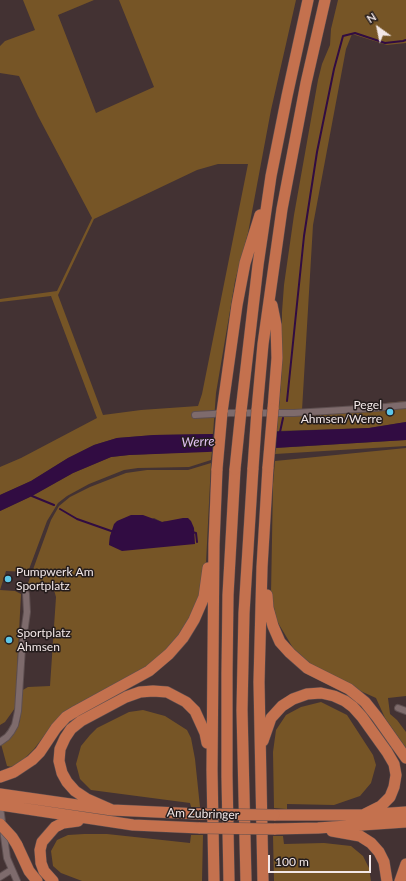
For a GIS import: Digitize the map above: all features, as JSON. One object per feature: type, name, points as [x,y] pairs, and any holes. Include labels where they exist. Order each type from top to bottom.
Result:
[{"type":"highway","points":[[229,881],[227,777],[228,595],[241,411],[258,265],[272,176],[287,96],[308,0]]},
{"type":"highway","points":[[246,881],[242,702],[244,605],[257,410],[263,344],[282,209],[306,83],[325,0]]},
{"type":"highway","points":[[214,881],[212,770],[214,544],[217,469],[222,412],[237,305],[245,263],[272,176]]},
{"type":"highway","points":[[263,881],[259,682],[262,567],[277,358],[276,325],[270,298]]},
{"type":"highway","points":[[0,778],[14,772],[32,760],[40,752],[56,728],[66,717],[76,710],[149,671],[169,654],[183,638],[194,620],[204,597],[210,555],[214,544]]},
{"type":"highway","points":[[262,567],[272,626],[280,642],[307,668],[350,689],[365,702],[406,758]]},
{"type":"highway","points":[[112,810],[87,799],[75,791],[67,782],[62,773],[59,761],[60,750],[64,738],[71,729],[81,721],[126,697],[140,692],[167,692],[186,702],[195,712],[206,732],[212,770]]},
{"type":"highway","points":[[260,749],[271,718],[282,706],[293,699],[307,694],[321,693],[334,696],[345,701],[362,717],[387,752],[394,764],[396,776],[390,797],[381,806],[363,815]]},
{"type":"highway","name":"Am Zubringer","points":[[0,794],[112,810],[200,814],[363,815],[406,812]]},
{"type":"highway","name":"Am Zubringer","points":[[0,806],[133,825],[200,828],[318,828],[406,822]]},
{"type":"highway","points":[[53,881],[44,871],[41,862],[40,850],[42,842],[55,827],[63,823],[88,819]]},
{"type":"highway","points":[[0,824],[12,837],[29,871],[37,881]]},
{"type":"highway","points":[[318,828],[360,836],[370,843],[379,852],[384,862],[387,881]]},
{"type":"highway","points":[[210,881],[214,861]]},
{"type":"highway","points":[[400,881],[406,864]]},
{"type":"street","points":[[194,415],[329,411],[406,405]]},
{"type":"street","points":[[0,742],[11,732],[18,712],[22,648],[27,612],[26,594]]},
{"type":"street","points":[[398,708],[406,711]]},
{"type":"street","points":[[0,806],[6,849],[11,870],[17,881]]},
{"type":"street","points":[[0,877],[11,870]]},
{"type":"shaded area","points":[[23,0],[94,0],[58,15],[96,113],[154,87],[119,0],[296,0],[271,110],[248,233],[235,281],[216,393],[213,434],[154,435],[117,438],[94,445],[68,458],[31,481],[0,495],[0,467],[21,458],[97,418],[51,296],[0,302],[0,299],[57,291],[92,218],[38,116],[19,76],[0,73],[0,46],[5,41],[35,30]],"holes":[[[218,164],[248,164],[202,394],[198,406],[141,410],[103,415],[58,295],[94,219],[197,170]]]},
{"type":"shaded area","points":[[338,0],[406,0],[406,43],[387,45],[352,34],[346,49],[313,225],[302,410],[406,401],[406,422],[369,428],[277,431],[282,369],[282,312],[284,285],[294,215],[318,80],[322,64],[330,45],[331,29]]},
{"type":"shaded area","points":[[406,440],[406,446],[275,454],[276,448]]},
{"type":"shaded area","points":[[406,448],[406,696],[388,698],[390,714],[397,720],[406,732],[406,748],[385,718],[376,698],[312,665],[293,648],[277,621],[271,594],[273,484],[275,461]]},
{"type":"shaded area","points":[[212,451],[211,460],[189,467],[138,468],[124,470],[89,484],[67,496],[58,503],[47,521],[28,572],[6,571],[0,590],[0,511],[32,496],[73,473],[111,457]]},
{"type":"shaded area","points":[[211,463],[206,563],[202,586],[194,610],[175,641],[162,655],[146,667],[70,708],[58,718],[34,749],[23,760],[12,767],[7,766],[1,744],[16,729],[20,721],[21,691],[28,687],[50,686],[56,597],[54,590],[48,587],[27,586],[51,520],[59,506],[70,497],[90,487],[126,473],[147,470],[188,470]],"holes":[[[154,518],[162,522],[167,521],[109,545],[110,536]]]},
{"type":"shaded area","name":"Sportplatz Ahmsen","points":[[0,590],[15,591],[21,594],[15,708],[5,722],[0,725]]},
{"type":"shaded area","points":[[321,702],[347,715],[373,755],[376,765],[371,783],[360,796],[334,805],[287,804],[287,809],[274,808],[273,752],[276,730],[286,715],[301,707]]},
{"type":"shaded area","points":[[143,710],[165,716],[187,730],[191,738],[195,759],[200,807],[191,807],[190,803],[91,790],[80,779],[76,764],[81,746],[90,735],[97,728],[129,712]]},
{"type":"shaded area","points":[[107,834],[190,843],[191,835],[203,835],[202,881],[82,881],[61,873],[53,866],[51,851],[57,840],[68,835]]},
{"type":"shaded area","points":[[273,836],[283,836],[284,844],[324,843],[351,846],[363,856],[369,868],[371,881],[274,881]]},
{"type":"water","name":"Werre","points":[[406,422],[406,440],[111,457],[73,473],[32,496],[0,511],[0,495],[31,481],[68,458],[94,445],[117,438],[154,435],[369,428]]},
{"type":"water","points":[[131,515],[143,515],[162,522],[188,518],[194,528],[195,544],[122,551],[109,545],[114,524],[117,521]]},
{"type":"pier","points":[[277,429],[276,450],[212,453],[213,432]]},
{"type":"waterway","points":[[287,401],[304,236],[317,152],[334,69],[343,36],[355,33],[385,43],[406,40]]},
{"type":"waterway","points":[[280,432],[283,418]]},
{"type":"waterway","points":[[32,496],[54,505]]},
{"type":"waterway","points":[[60,509],[77,519],[114,532]]},
{"type":"waterway","points":[[192,532],[196,533],[197,542]]},
{"type":"place","name":"Pegel Ahmsen/Werre","points":[[390,412]]},
{"type":"place","name":"Pumpwerk Am Sportplatz","points":[[8,579]]},
{"type":"place","name":"Sportplatz Ahmsen","points":[[9,640]]}]
